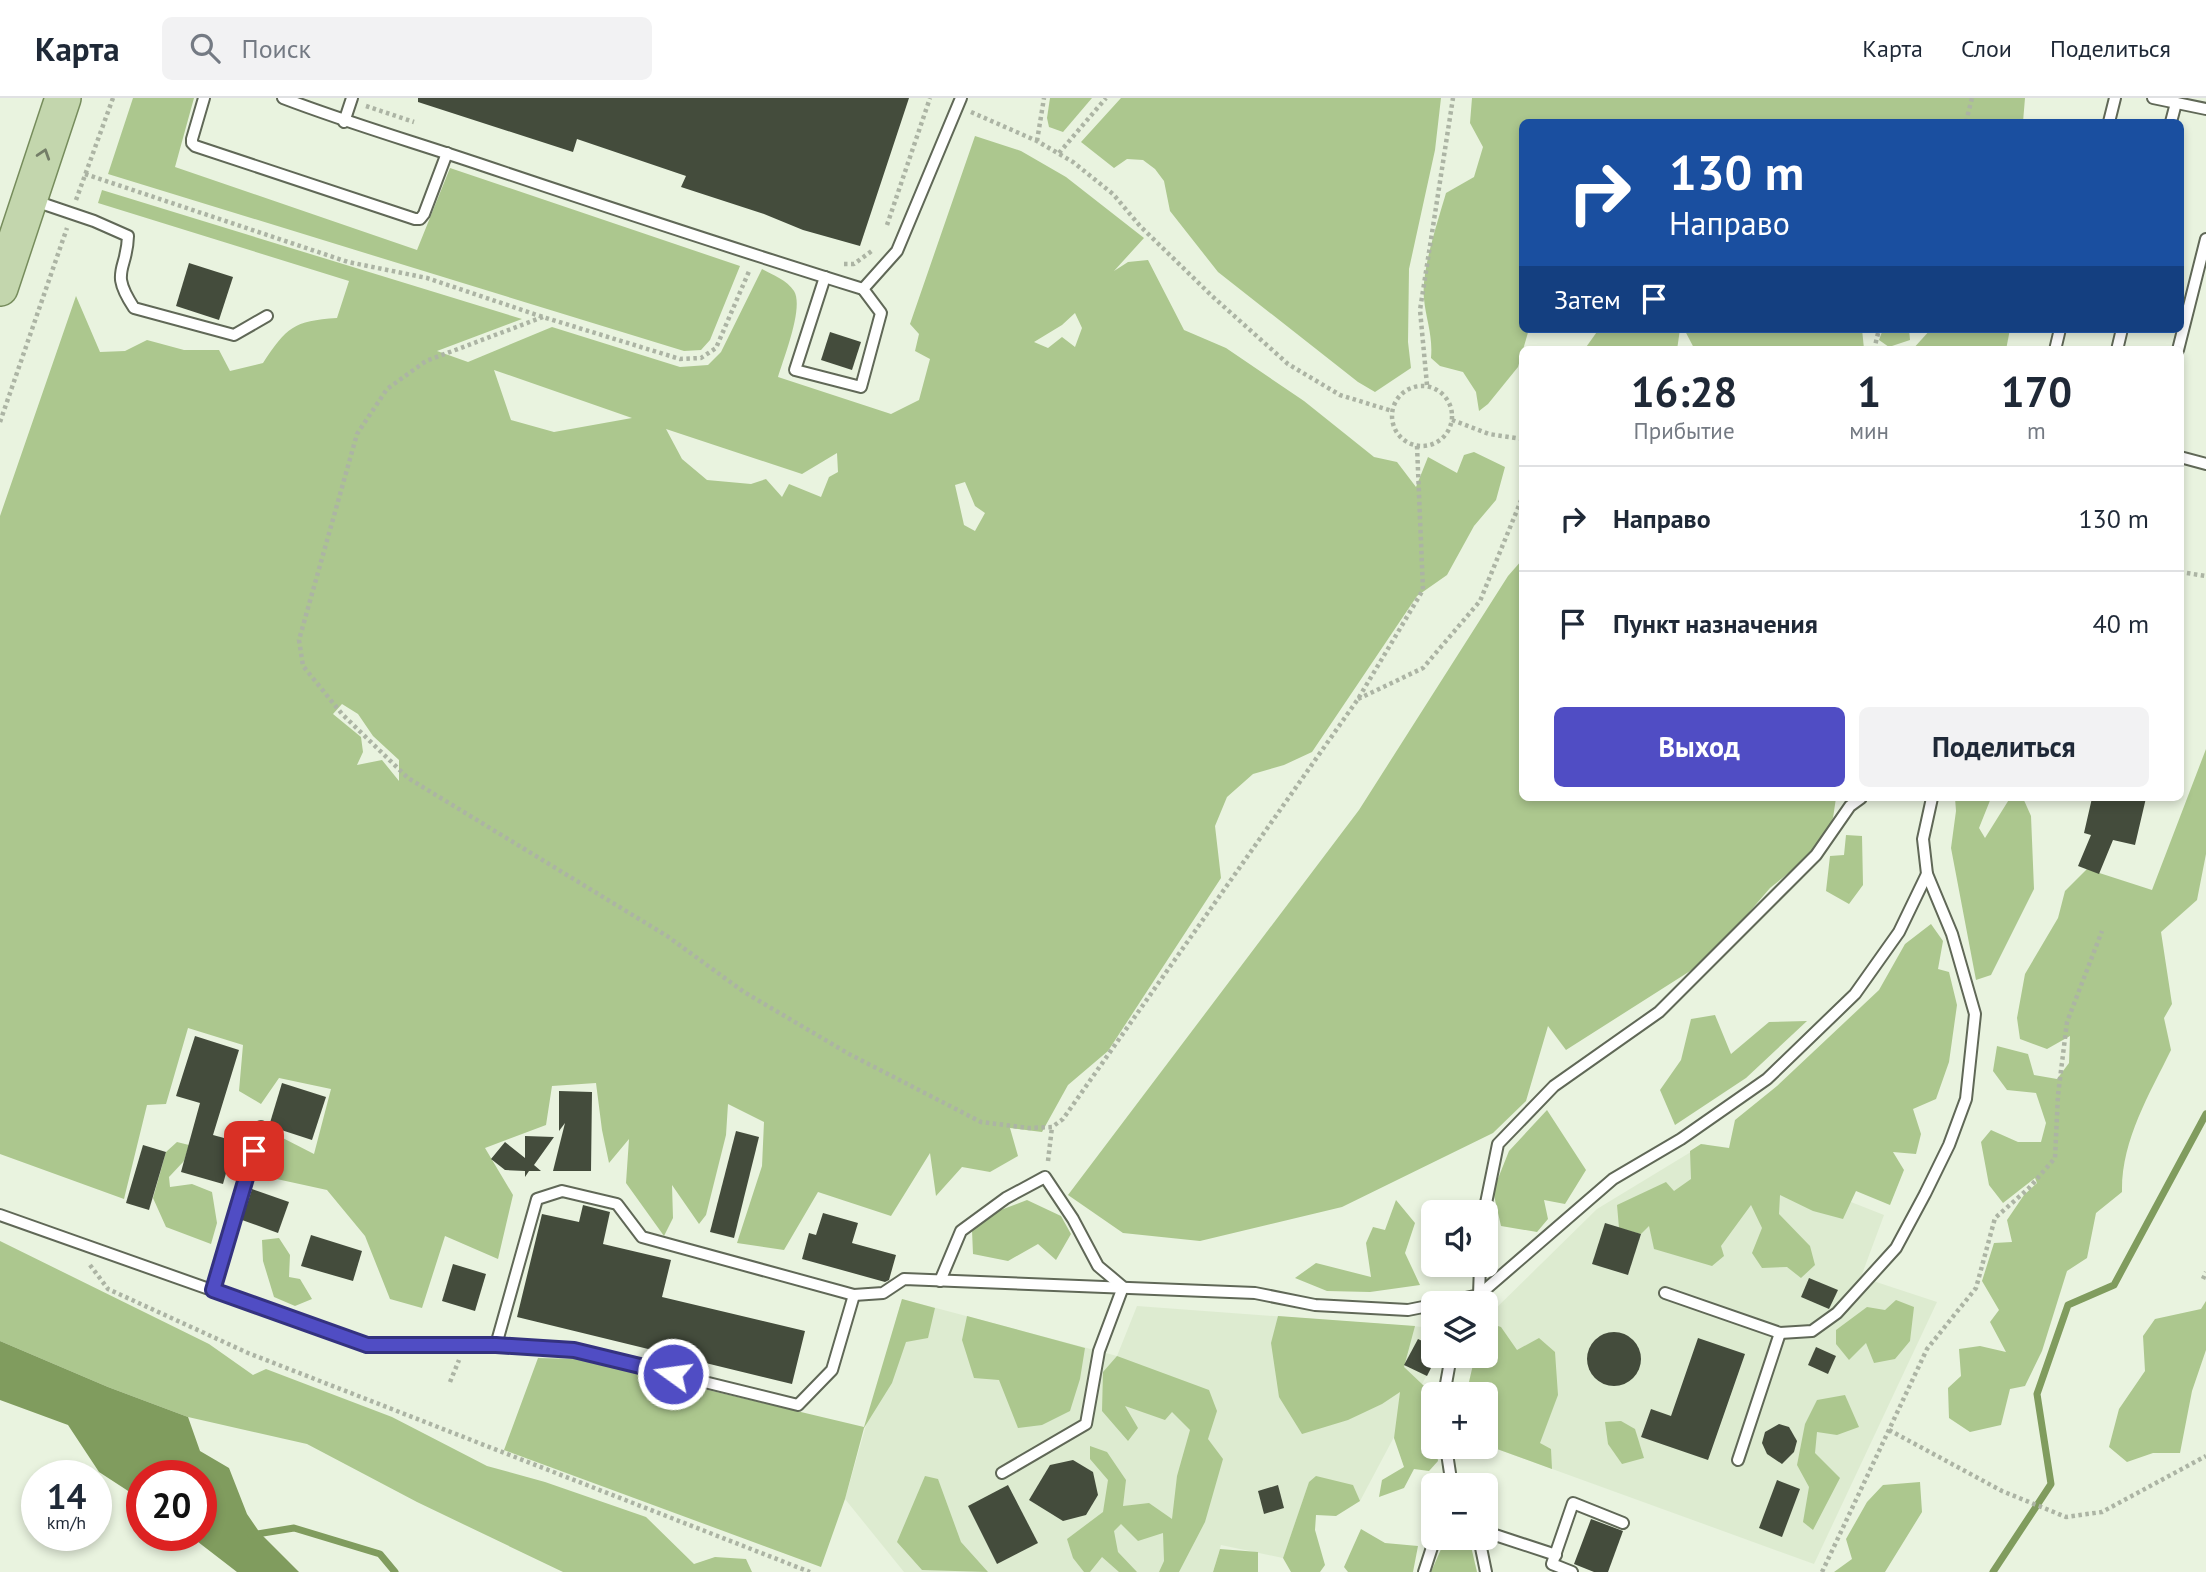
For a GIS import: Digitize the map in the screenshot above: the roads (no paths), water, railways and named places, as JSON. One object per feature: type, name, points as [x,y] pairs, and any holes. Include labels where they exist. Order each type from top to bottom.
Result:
[{"type":"main road","points":[[0,289],[63,98]]},
{"type":"lane","points":[[204,98],[192,139],[195,146],[415,219],[420,219],[424,214],[447,153]]},
{"type":"lane","points":[[283,98],[344,121],[755,257],[825,277],[863,289],[881,313],[861,387],[795,370],[825,277]]},
{"type":"lane","points":[[2110,119],[2115,98]]},
{"type":"lane","points":[[2153,98],[2206,110]]},
{"type":"lane","points":[[344,121],[352,100]]},
{"type":"lane","points":[[863,289],[897,251],[959,102]]},
{"type":"lane","points":[[2172,119],[2176,103]]},
{"type":"lane","points":[[29,199],[128,236],[119,276],[124,293],[134,307],[234,335],[267,316]]},
{"type":"lane","points":[[2184,326],[2206,239]]},
{"type":"lane","points":[[2184,458],[2206,464]]},
{"type":"lane","points":[[1487,1200],[1498,1144],[1554,1087],[1659,1012],[1816,855],[1850,806],[1857,801]]},
{"type":"lane","points":[[1665,1293],[1780,1333],[1812,1331],[1837,1313],[1896,1248],[1949,1145],[1966,1100],[1975,1014],[1952,934],[1927,874],[1923,839],[1931,801]]},
{"type":"lane","points":[[1484,1291],[1613,1179],[1681,1139],[1767,1079],[1855,994],[1899,932],[1927,874]]},
{"type":"lane","points":[[213,1290],[261,1127]]},
{"type":"lane","points":[[940,1281],[961,1231],[1006,1198],[1045,1177],[1073,1219],[1098,1266],[1123,1287]]},
{"type":"lane","points":[[496,1345],[537,1199],[562,1191],[617,1204],[642,1237],[854,1295],[883,1293],[904,1279],[1255,1293],[1315,1306],[1408,1311],[1421,1308]]},
{"type":"lane","points":[[0,1215],[367,1345],[496,1345],[574,1350],[798,1405],[832,1370],[854,1295]]},
{"type":"lane","points":[[1002,1473],[1086,1424],[1099,1351],[1123,1287]]},
{"type":"lane","points":[[1738,1460],[1780,1333]]},
{"type":"lane","points":[[1572,1572],[1552,1564],[1573,1503],[1623,1523]]},
{"type":"lane","points":[[1498,1536],[1556,1555]]},
{"type":"lane","points":[[1424,1572],[1431,1550]]},
{"type":"lane","points":[[1481,1550],[1486,1572]]},
{"type":"waterway","points":[[1993,1572],[2051,1484],[2037,1394],[2068,1305],[2114,1285],[2206,1114]]},
{"type":"waterway","points":[[251,1535],[294,1528],[380,1554],[395,1572]]}]
